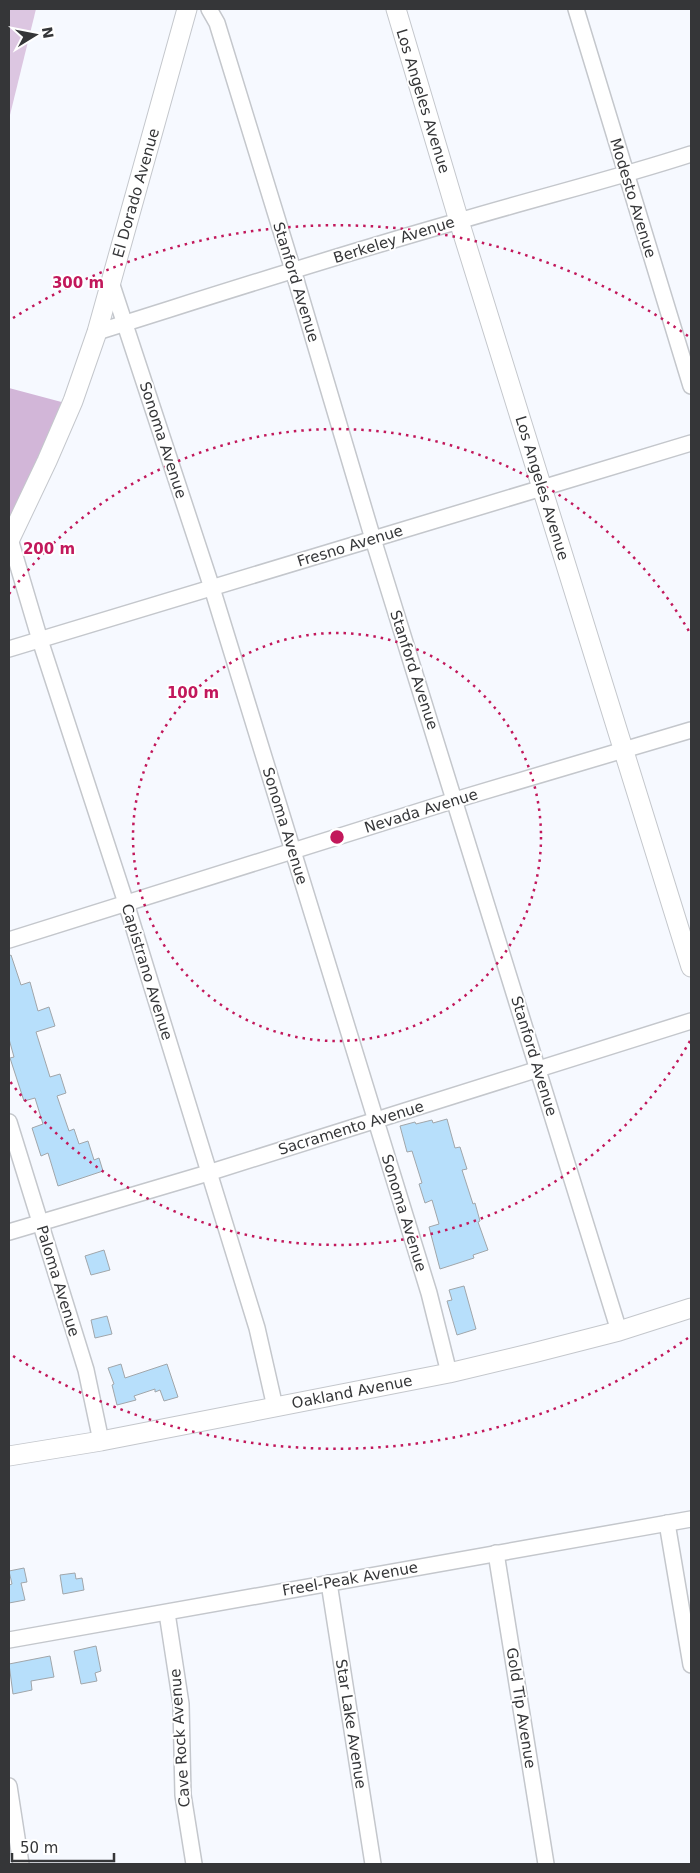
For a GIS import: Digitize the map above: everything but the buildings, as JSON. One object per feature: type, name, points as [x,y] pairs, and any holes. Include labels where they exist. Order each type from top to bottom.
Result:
[{"type":"street","name":"El Dorado Avenue","points":[[9,540],[66,418],[97,332],[187,9]]},
{"type":"street","name":"Stanford Avenue","points":[[210,9],[217,23],[373,539],[619,1331]]},
{"type":"street","name":"Los Angeles Avenue","points":[[396,9],[459,221],[691,967]]},
{"type":"street","name":"Modesto Avenue","points":[[576,9],[691,386]]},
{"type":"street","name":"Berkeley Avenue","points":[[97,332],[293,270],[459,221],[626,175],[691,154]]},
{"type":"street","name":"Sonoma Avenue","points":[[111,282],[212,588],[429,1293],[449,1373]]},
{"type":"street","name":"Fresno Avenue","points":[[9,649],[691,443]]},
{"type":"street","name":"Capistrano Avenue","points":[[9,540],[126,903],[257,1328],[275,1407]]},
{"type":"street","name":"Nevada Avenue","points":[[9,940],[455,800],[691,730]]},
{"type":"street","name":"Sacramento Avenue","points":[[9,1232],[208,1173],[691,1021]]},
{"type":"street","name":"Paloma Avenue","points":[[9,1122],[86,1370],[101,1441]]},
{"type":"street","name":"Oakland Avenue","points":[[9,1456],[101,1441],[449,1373],[533,1354],[619,1331],[691,1308]]},
{"type":"street","name":"Freel-Peak Avenue","points":[[9,1640],[167,1613],[496,1552],[691,1519]]},
{"type":"street","points":[[667,1523],[691,1665]]},
{"type":"street","name":"Gold Tip Avenue","points":[[496,1552],[546,1864]]},
{"type":"street","name":"Star Lake Avenue","points":[[329,1583],[373,1864]]},
{"type":"street","name":"Cave Rock Avenue","points":[[167,1613],[181,1704],[183,1795],[194,1864]]},
{"type":"street","points":[[9,1786],[21,1864]]},
{"type":"shaded area","points":[[9,9],[36,9],[9,119]]},
{"type":"shaded area","points":[[9,388],[69,404],[9,524]]}]
